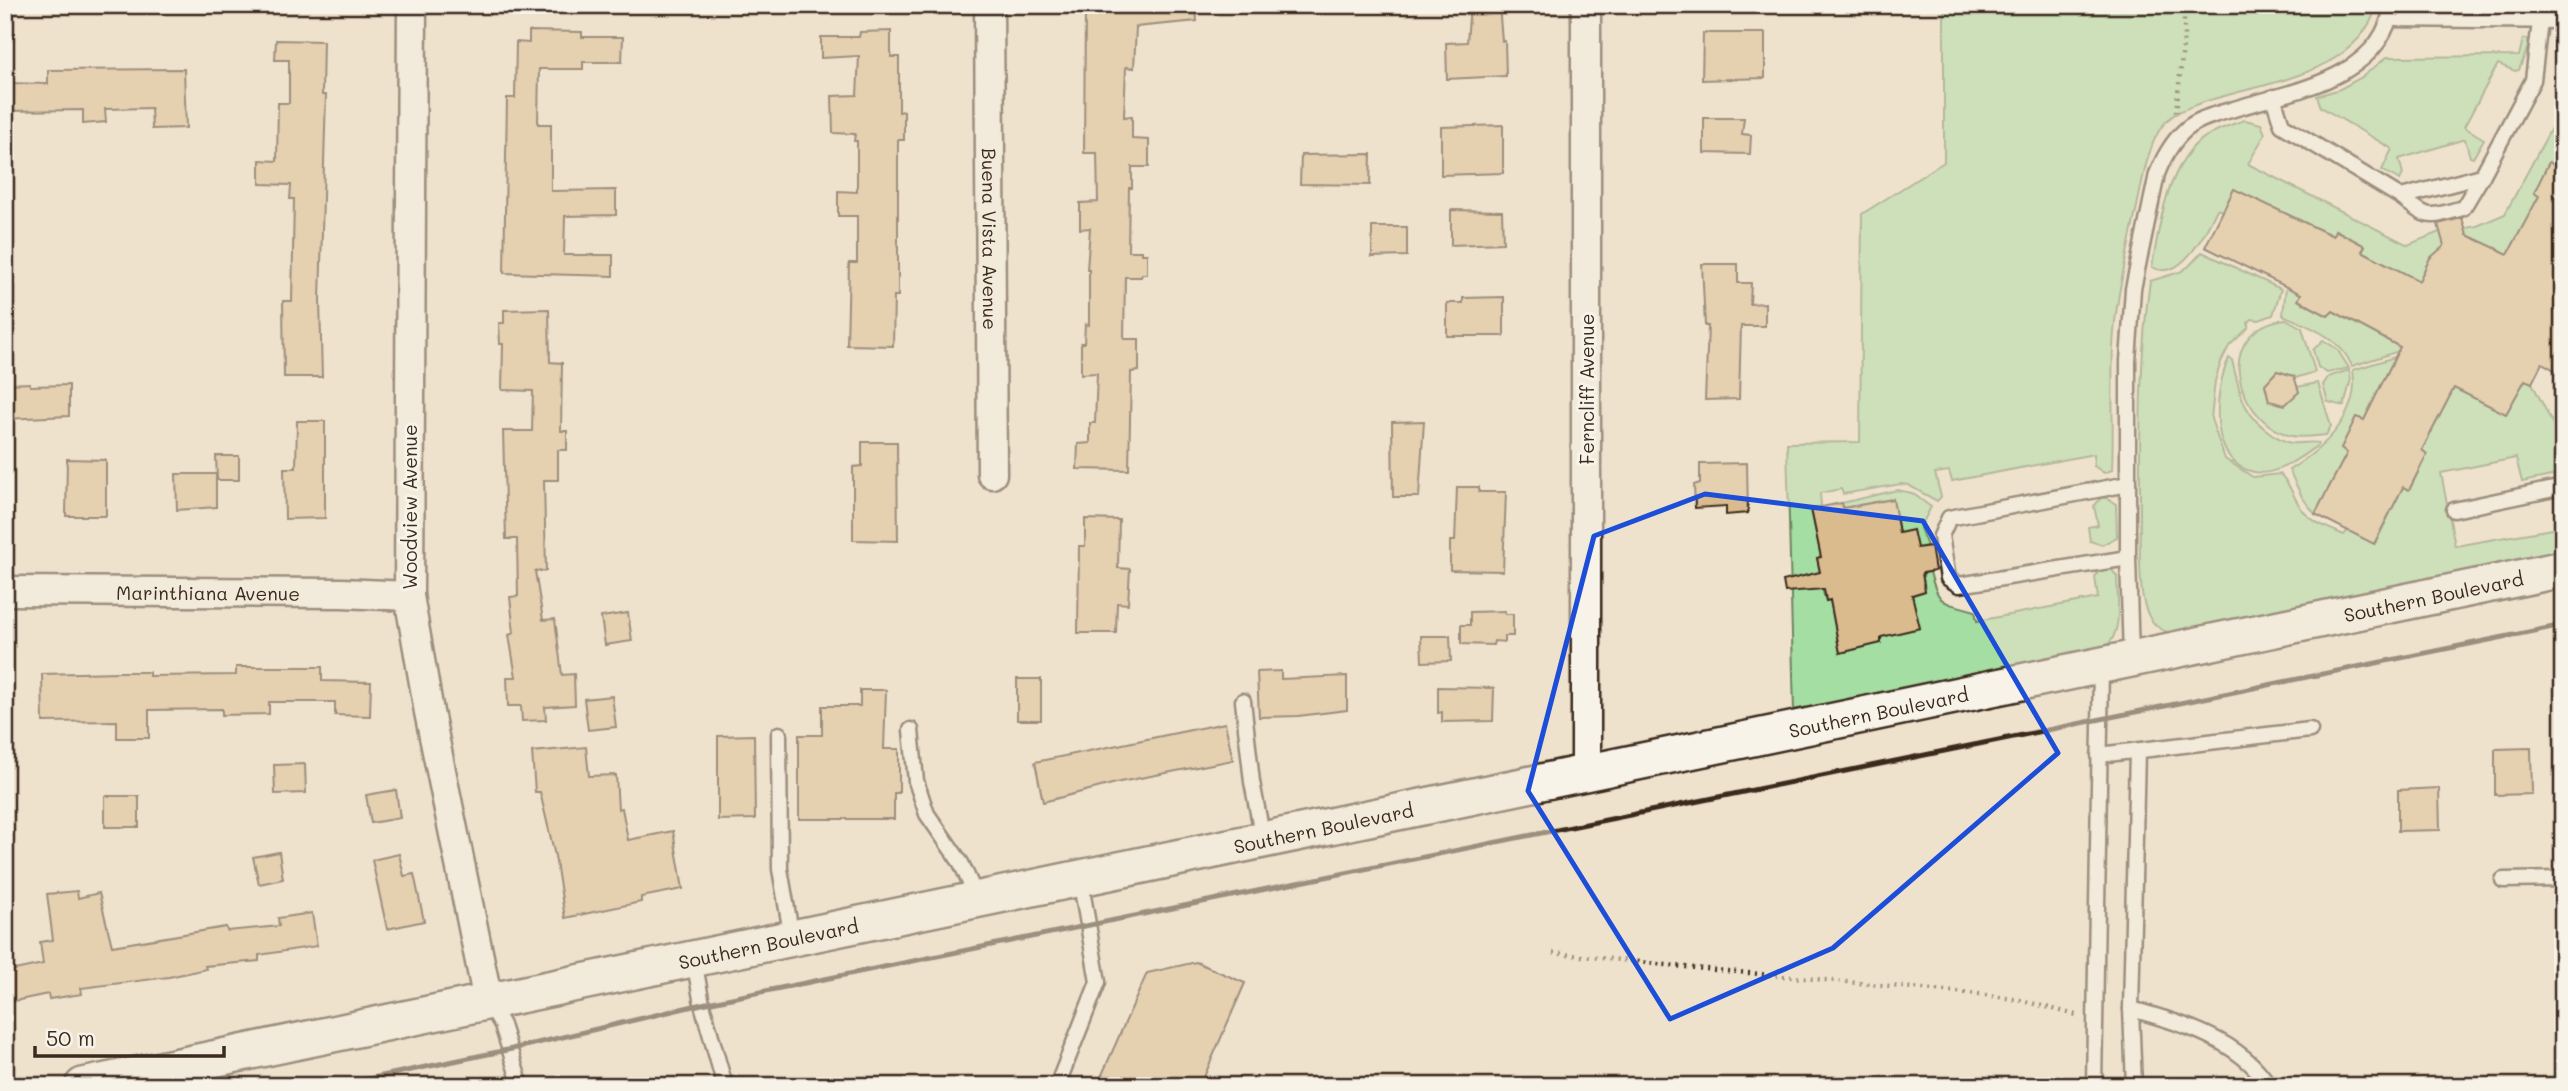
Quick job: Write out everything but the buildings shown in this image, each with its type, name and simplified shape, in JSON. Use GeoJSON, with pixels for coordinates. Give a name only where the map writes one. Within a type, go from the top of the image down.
{"type":"FeatureCollection","features":[{"type":"Feature","properties":{"kind":"street","name":"Woodview Avenue"},"geometry":{"type":"LineString","coordinates":[[412,5],[409,596],[429,712],[488,1001]]}},
{"type":"Feature","properties":{"kind":"street","name":"Buena Vista Avenue"},"geometry":{"type":"LineString","coordinates":[[989,5],[992,474]]}},
{"type":"Feature","properties":{"kind":"street","name":"Ferncliff Avenue"},"geometry":{"type":"LineString","coordinates":[[1586,5],[1586,772]]}},
{"type":"Feature","properties":{"kind":"street","name":"Southern Boulevard"},"geometry":{"type":"LineString","coordinates":[[83,1086],[2563,569]]}},
{"type":"Feature","properties":{"kind":"street","name":"Marinthiana Avenue"},"geometry":{"type":"LineString","coordinates":[[5,591],[409,596]]}},
{"type":"Feature","properties":{"kind":"lane"},"geometry":{"type":"LineString","coordinates":[[2094,1086],[2099,755],[2116,662],[2128,558],[2128,361],[2133,289],[2157,174],[2164,156],[2190,126],[2211,116],[2346,71],[2379,42],[2391,12],[2542,13],[2563,20]]}},
{"type":"Feature","properties":{"kind":"lane"},"geometry":{"type":"LineString","coordinates":[[2273,97],[2282,125],[2401,197],[2424,215],[2432,217],[2463,208],[2533,80],[2542,13]]}},
{"type":"Feature","properties":{"kind":"lane"},"geometry":{"type":"LineString","coordinates":[[2401,197],[2482,176]]}},
{"type":"Feature","properties":{"kind":"lane"},"geometry":{"type":"LineString","coordinates":[[2128,484],[1950,518],[1941,536],[1948,578],[1959,585],[2128,558]]}},
{"type":"Feature","properties":{"kind":"lane"},"geometry":{"type":"LineString","coordinates":[[2454,510],[2563,487]]}},
{"type":"Feature","properties":{"kind":"lane"},"geometry":{"type":"LineString","coordinates":[[1244,701],[1252,782],[1263,839]]}},
{"type":"Feature","properties":{"kind":"lane"},"geometry":{"type":"LineString","coordinates":[[911,730],[916,781],[927,814],[961,863],[978,899]]}},
{"type":"Feature","properties":{"kind":"lane"},"geometry":{"type":"LineString","coordinates":[[2099,755],[2309,730]]}},
{"type":"Feature","properties":{"kind":"lane"},"geometry":{"type":"LineString","coordinates":[[779,734],[780,869],[792,938]]}},
{"type":"Feature","properties":{"kind":"lane"},"geometry":{"type":"LineString","coordinates":[[2134,1086],[2131,1009],[2137,751]]}},
{"type":"Feature","properties":{"kind":"lane"},"geometry":{"type":"LineString","coordinates":[[1057,1086],[1098,982],[1080,878]]}},
{"type":"Feature","properties":{"kind":"lane"},"geometry":{"type":"LineString","coordinates":[[2503,880],[2563,879]]}},
{"type":"Feature","properties":{"kind":"lane"},"geometry":{"type":"LineString","coordinates":[[694,958],[702,1004],[725,1086]]}},
{"type":"Feature","properties":{"kind":"lane"},"geometry":{"type":"LineString","coordinates":[[488,1001],[507,1037],[522,1086]]}},
{"type":"Feature","properties":{"kind":"lane"},"geometry":{"type":"LineString","coordinates":[[2131,1009],[2172,1020],[2231,1048],[2261,1074],[2269,1086]]}},
{"type":"Feature","properties":{"kind":"path"},"geometry":{"type":"LineString","coordinates":[[2182,134],[2176,113],[2184,38],[2184,5]]}},
{"type":"Feature","properties":{"kind":"path"},"geometry":{"type":"LineString","coordinates":[[1553,953],[1978,994],[2020,1000],[2095,1020]]}},
{"type":"Feature","properties":{"kind":"highlighted area"},"geometry":{"type":"Polygon","coordinates":[[[1705,494],[1923,521],[2058,753],[1833,948],[1670,1019],[1528,791],[1594,536],[1705,494]]]}},
{"type":"Feature","properties":{"kind":"green space"},"geometry":{"type":"Polygon","coordinates":[[[1944,5],[2118,5],[2119,10],[2377,5],[2366,29],[2350,47],[2329,62],[2305,73],[2188,108],[2167,120],[2158,133],[2144,174],[2116,311],[2112,362],[2112,470],[2104,473],[2094,466],[2094,454],[1952,481],[1949,471],[1935,473],[1941,497],[1937,501],[1901,484],[1843,494],[1841,489],[1820,493],[1821,507],[1811,509],[1821,557],[1817,558],[1820,572],[1817,573],[1826,601],[1830,600],[1840,653],[1881,643],[1881,637],[1919,628],[1912,595],[1925,591],[1922,574],[1930,572],[1940,598],[1950,604],[1975,611],[1977,621],[2098,598],[2095,577],[2101,568],[2112,570],[2117,576],[2118,614],[2111,641],[2105,647],[1794,711],[1787,443],[1860,442],[1862,214],[1944,162],[1944,5]]]}},
{"type":"Feature","properties":{"kind":"green space"},"geometry":{"type":"Polygon","coordinates":[[[2523,39],[2527,39],[2529,44],[2519,70],[2498,64],[2464,127],[2484,139],[2473,158],[2470,157],[2465,139],[2399,159],[2403,174],[2400,180],[2382,170],[2392,149],[2321,107],[2317,96],[2340,89],[2362,77],[2387,57],[2519,56],[2523,39]]]}},
{"type":"Feature","properties":{"kind":"green space"},"geometry":{"type":"Polygon","coordinates":[[[2563,106],[2563,151],[2555,166],[2549,163],[2534,193],[2539,196],[2508,254],[2462,233],[2461,229],[2477,226],[2505,214],[2563,106]]]}},
{"type":"Feature","properties":{"kind":"green space"},"geometry":{"type":"Polygon","coordinates":[[[2245,120],[2261,124],[2265,134],[2248,164],[2408,245],[2444,230],[2449,247],[2430,258],[2419,281],[2362,251],[2364,246],[2336,230],[2333,236],[2234,189],[2223,211],[2217,209],[2200,241],[2183,261],[2173,268],[2163,270],[2152,267],[2164,205],[2183,161],[2203,138],[2245,120]]]}},
{"type":"Feature","properties":{"kind":"green space"},"geometry":{"type":"Polygon","coordinates":[[[2202,252],[2281,289],[2273,315],[2259,320],[2252,319],[2248,328],[2229,346],[2221,362],[2215,381],[2211,419],[2225,459],[2253,477],[2280,474],[2309,517],[2344,535],[2348,530],[2375,544],[2403,487],[2410,489],[2427,454],[2422,450],[2454,388],[2506,414],[2525,380],[2532,383],[2563,444],[2563,463],[2556,475],[2522,482],[2516,458],[2441,473],[2455,546],[2563,527],[2563,552],[2170,633],[2156,625],[2144,603],[2140,571],[2141,396],[2146,310],[2150,281],[2180,272],[2202,252]]]}},
{"type":"Feature","properties":{"kind":"green space"},"geometry":{"type":"Polygon","coordinates":[[[2286,287],[2301,294],[2299,301],[2328,316],[2333,311],[2400,347],[2399,351],[2352,366],[2347,356],[2332,340],[2283,315],[2286,287]]]}},
{"type":"Feature","properties":{"kind":"green space"},"geometry":{"type":"Polygon","coordinates":[[[2286,319],[2302,328],[2315,372],[2295,378],[2277,371],[2265,385],[2269,401],[2297,387],[2318,383],[2331,426],[2326,435],[2288,435],[2269,425],[2254,410],[2244,393],[2239,374],[2240,355],[2248,339],[2263,326],[2286,319]]]}},
{"type":"Feature","properties":{"kind":"green space"},"geometry":{"type":"Polygon","coordinates":[[[2323,340],[2337,349],[2349,368],[2327,373],[2318,367],[2313,350],[2323,340]]]}},
{"type":"Feature","properties":{"kind":"green space"},"geometry":{"type":"Polygon","coordinates":[[[2395,357],[2364,420],[2356,417],[2342,448],[2347,453],[2315,514],[2302,497],[2289,470],[2314,452],[2337,429],[2351,402],[2353,370],[2395,357]]]}},
{"type":"Feature","properties":{"kind":"green space"},"geometry":{"type":"Polygon","coordinates":[[[2229,358],[2232,360],[2244,402],[2254,419],[2286,442],[2316,442],[2318,445],[2288,465],[2271,472],[2254,472],[2239,466],[2228,455],[2218,424],[2220,388],[2229,358]]]}},
{"type":"Feature","properties":{"kind":"green space"},"geometry":{"type":"Polygon","coordinates":[[[2349,370],[2351,379],[2344,406],[2328,402],[2323,385],[2328,377],[2349,370]]]}},
{"type":"Feature","properties":{"kind":"green space"},"geometry":{"type":"Polygon","coordinates":[[[1897,490],[1912,493],[1931,507],[1920,528],[1927,546],[1917,548],[1899,533],[1893,499],[1843,508],[1842,503],[1897,490]]]}},
{"type":"Feature","properties":{"kind":"green space"},"geometry":{"type":"Polygon","coordinates":[[[2101,498],[2116,504],[2117,537],[2102,545],[2090,541],[2088,527],[2098,525],[2094,506],[2101,498]]]}},
{"type":"Feature","properties":{"kind":"railway"},"geometry":{"type":"LineString","coordinates":[[334,1086],[512,1049],[702,1004],[2563,625]]}}]}
